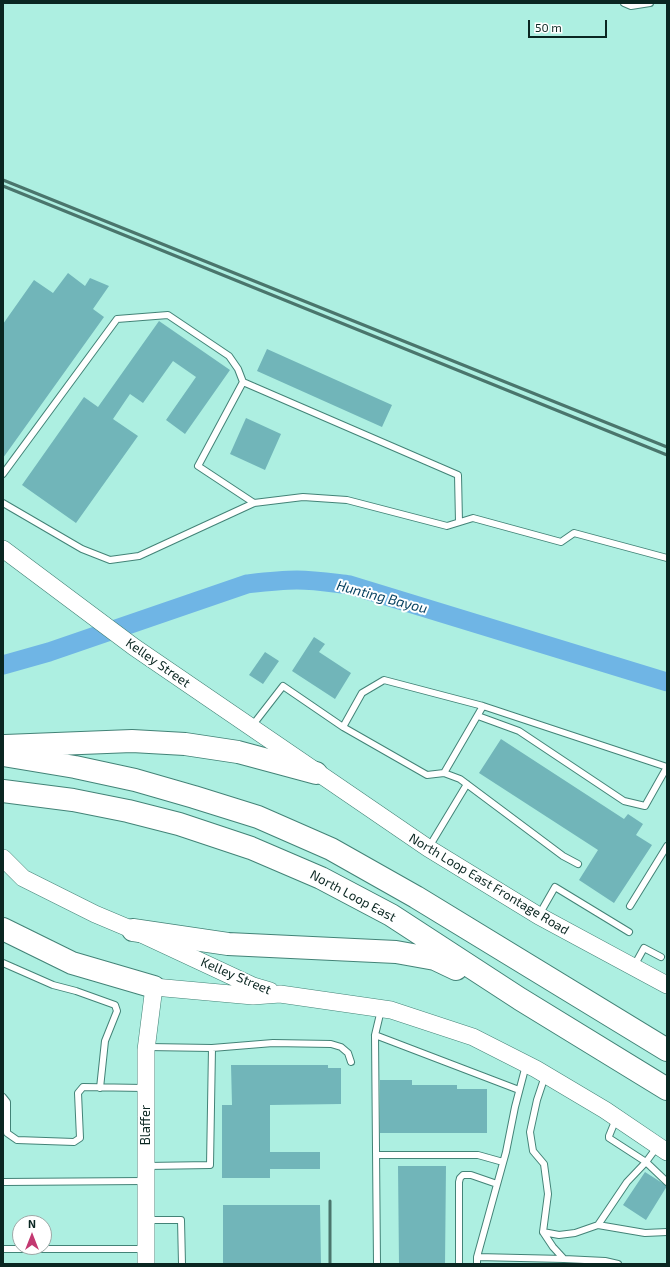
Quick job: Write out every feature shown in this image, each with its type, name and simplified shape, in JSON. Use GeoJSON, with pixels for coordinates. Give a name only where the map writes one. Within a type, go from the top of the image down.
{"type":"FeatureCollection","features":[{"type":"Feature","properties":{"kind":"highway"},"geometry":{"type":"LineString","coordinates":[[3,746],[132,741],[185,744],[238,752],[316,772]]}},
{"type":"Feature","properties":{"kind":"highway"},"geometry":{"type":"LineString","coordinates":[[3,755],[75,767],[135,780],[258,818],[331,849],[416,897],[667,1050]]}},
{"type":"Feature","properties":{"kind":"highway","name":"North Loop East"},"geometry":{"type":"LineString","coordinates":[[3,791],[73,800],[128,811],[179,824],[252,848],[321,878],[391,915],[520,998],[667,1089]]}},
{"type":"Feature","properties":{"kind":"highway"},"geometry":{"type":"LineString","coordinates":[[3,929],[72,963],[154,987]]}},
{"type":"Feature","properties":{"kind":"highway"},"geometry":{"type":"LineString","coordinates":[[133,930],[228,944],[396,952],[435,959],[520,998]]}},
{"type":"Feature","properties":{"kind":"main road","name":"Kelley Street"},"geometry":{"type":"LineString","coordinates":[[3,549],[134,646],[316,772]]}},
{"type":"Feature","properties":{"kind":"main road","name":"North Loop East Frontage Road"},"geometry":{"type":"LineString","coordinates":[[316,772],[428,848],[539,916],[667,985]]}},
{"type":"Feature","properties":{"kind":"main road","name":"Kelley Street"},"geometry":{"type":"LineString","coordinates":[[3,858],[23,878],[95,914],[253,986],[280,994]]}},
{"type":"Feature","properties":{"kind":"main road"},"geometry":{"type":"LineString","coordinates":[[154,987],[253,996],[280,994],[391,1010],[473,1037],[526,1064],[545,1074],[616,1118],[662,1149]]}},
{"type":"Feature","properties":{"kind":"main road","name":"Blaffer"},"geometry":{"type":"LineString","coordinates":[[146,1257],[146,1047],[154,987]]}},
{"type":"Feature","properties":{"kind":"lane"},"geometry":{"type":"LineString","coordinates":[[624,3],[631,6],[650,3]]}},
{"type":"Feature","properties":{"kind":"lane"},"geometry":{"type":"LineString","coordinates":[[3,474],[117,319],[168,315],[229,356],[238,369],[243,382],[458,474],[459,522]]}},
{"type":"Feature","properties":{"kind":"lane"},"geometry":{"type":"LineString","coordinates":[[243,382],[198,466],[254,503]]}},
{"type":"Feature","properties":{"kind":"lane"},"geometry":{"type":"LineString","coordinates":[[3,503],[82,549],[110,560],[139,556],[254,503],[303,497],[347,500],[447,526],[473,518],[561,542],[574,533],[667,558]]}},
{"type":"Feature","properties":{"kind":"lane"},"geometry":{"type":"LineString","coordinates":[[343,727],[362,693],[384,680],[484,706],[667,767],[645,806],[624,801],[519,731],[478,716]]}},
{"type":"Feature","properties":{"kind":"lane"},"geometry":{"type":"LineString","coordinates":[[251,727],[283,686],[343,727],[427,775],[444,772],[460,779],[563,856],[578,864]]}},
{"type":"Feature","properties":{"kind":"lane"},"geometry":{"type":"LineString","coordinates":[[444,772],[484,706]]}},
{"type":"Feature","properties":{"kind":"lane"},"geometry":{"type":"LineString","coordinates":[[428,848],[467,784]]}},
{"type":"Feature","properties":{"kind":"lane"},"geometry":{"type":"LineString","coordinates":[[630,906],[667,846]]}},
{"type":"Feature","properties":{"kind":"lane"},"geometry":{"type":"LineString","coordinates":[[539,916],[555,887],[629,932]]}},
{"type":"Feature","properties":{"kind":"lane"},"geometry":{"type":"LineString","coordinates":[[634,968],[644,948],[661,957]]}},
{"type":"Feature","properties":{"kind":"lane"},"geometry":{"type":"LineString","coordinates":[[3,964],[53,985],[76,991],[115,1005],[117,1011],[105,1041],[100,1088]]}},
{"type":"Feature","properties":{"kind":"lane"},"geometry":{"type":"LineString","coordinates":[[377,1264],[375,1035],[382,1009]]}},
{"type":"Feature","properties":{"kind":"lane"},"geometry":{"type":"LineString","coordinates":[[375,1035],[520,1090]]}},
{"type":"Feature","properties":{"kind":"lane"},"geometry":{"type":"LineString","coordinates":[[146,1047],[212,1048],[273,1043],[331,1044],[341,1047],[348,1052],[351,1062]]}},
{"type":"Feature","properties":{"kind":"lane"},"geometry":{"type":"LineString","coordinates":[[3,1182],[146,1174],[210,1165],[212,1048]]}},
{"type":"Feature","properties":{"kind":"lane"},"geometry":{"type":"LineString","coordinates":[[526,1064],[503,1162],[477,1261],[564,1259],[605,1261],[618,1264]]}},
{"type":"Feature","properties":{"kind":"lane"},"geometry":{"type":"LineString","coordinates":[[545,1074],[537,1100],[530,1132],[533,1151],[544,1164],[548,1194],[543,1232],[564,1259]]}},
{"type":"Feature","properties":{"kind":"lane"},"geometry":{"type":"LineString","coordinates":[[3,1097],[7,1102],[7,1133],[17,1140],[74,1142],[80,1138],[78,1093],[83,1087],[146,1088]]}},
{"type":"Feature","properties":{"kind":"lane"},"geometry":{"type":"LineString","coordinates":[[616,1118],[609,1138],[646,1162],[667,1182]]}},
{"type":"Feature","properties":{"kind":"lane"},"geometry":{"type":"LineString","coordinates":[[598,1224],[627,1182],[646,1162],[662,1149]]}},
{"type":"Feature","properties":{"kind":"lane"},"geometry":{"type":"LineString","coordinates":[[376,1155],[478,1155],[503,1162]]}},
{"type":"Feature","properties":{"kind":"lane"},"geometry":{"type":"LineString","coordinates":[[459,1264],[460,1178],[463,1175],[471,1175],[497,1184]]}},
{"type":"Feature","properties":{"kind":"lane"},"geometry":{"type":"LineString","coordinates":[[146,1220],[181,1220],[182,1264]]}},
{"type":"Feature","properties":{"kind":"lane"},"geometry":{"type":"LineString","coordinates":[[543,1232],[559,1235],[575,1233],[598,1224],[645,1233],[667,1232]]}},
{"type":"Feature","properties":{"kind":"lane"},"geometry":{"type":"LineString","coordinates":[[3,1249],[146,1257]]}},
{"type":"Feature","properties":{"kind":"building"},"geometry":{"type":"Polygon","coordinates":[[[68,273],[85,286],[90,278],[109,286],[93,309],[104,317],[3,458],[3,324],[34,280],[53,293],[68,273]]]}},
{"type":"Feature","properties":{"kind":"building"},"geometry":{"type":"Polygon","coordinates":[[[159,321],[230,370],[185,434],[166,420],[196,377],[173,361],[143,403],[130,394],[113,419],[138,436],[76,523],[22,485],[84,397],[98,407],[159,321]]]}},
{"type":"Feature","properties":{"kind":"building"},"geometry":{"type":"Polygon","coordinates":[[[267,349],[392,405],[382,427],[257,371],[267,349]]]}},
{"type":"Feature","properties":{"kind":"building"},"geometry":{"type":"Polygon","coordinates":[[[246,418],[281,434],[265,470],[230,454],[246,418]]]}},
{"type":"Feature","properties":{"kind":"building"},"geometry":{"type":"Polygon","coordinates":[[[314,637],[325,644],[319,652],[351,673],[335,699],[292,671],[314,637]]]}},
{"type":"Feature","properties":{"kind":"building"},"geometry":{"type":"Polygon","coordinates":[[[265,652],[279,661],[263,684],[249,675],[265,652]]]}},
{"type":"Feature","properties":{"kind":"building"},"geometry":{"type":"Polygon","coordinates":[[[501,739],[624,819],[628,814],[643,824],[636,835],[652,845],[614,903],[579,880],[598,850],[479,773],[501,739]]]}},
{"type":"Feature","properties":{"kind":"building"},"geometry":{"type":"Polygon","coordinates":[[[231,1065],[328,1065],[328,1068],[341,1068],[341,1104],[270,1105],[270,1152],[320,1152],[320,1169],[270,1169],[270,1178],[222,1178],[222,1105],[232,1105],[231,1065]]]}},
{"type":"Feature","properties":{"kind":"building"},"geometry":{"type":"Polygon","coordinates":[[[380,1080],[412,1080],[412,1085],[457,1085],[457,1089],[487,1089],[487,1133],[380,1133],[380,1080]]]}},
{"type":"Feature","properties":{"kind":"building"},"geometry":{"type":"Polygon","coordinates":[[[398,1166],[446,1166],[445,1264],[399,1264],[398,1166]]]}},
{"type":"Feature","properties":{"kind":"building"},"geometry":{"type":"Polygon","coordinates":[[[645,1172],[667,1186],[646,1220],[623,1205],[645,1172]]]}},
{"type":"Feature","properties":{"kind":"building"},"geometry":{"type":"Polygon","coordinates":[[[223,1205],[320,1205],[321,1264],[223,1264],[223,1205]]]}},
{"type":"Feature","properties":{"kind":"waterway","name":"Hunting Bayou"},"geometry":{"type":"LineString","coordinates":[[3,665],[49,652],[247,584],[304,580],[350,585],[667,682]]}},
{"type":"Feature","properties":{"kind":"railway"},"geometry":{"type":"LineString","coordinates":[[3,180],[667,447]]}},
{"type":"Feature","properties":{"kind":"railway"},"geometry":{"type":"LineString","coordinates":[[3,186],[667,455]]}},
{"type":"Feature","properties":{"kind":"railway"},"geometry":{"type":"LineString","coordinates":[[330,1201],[330,1264]]}}]}
